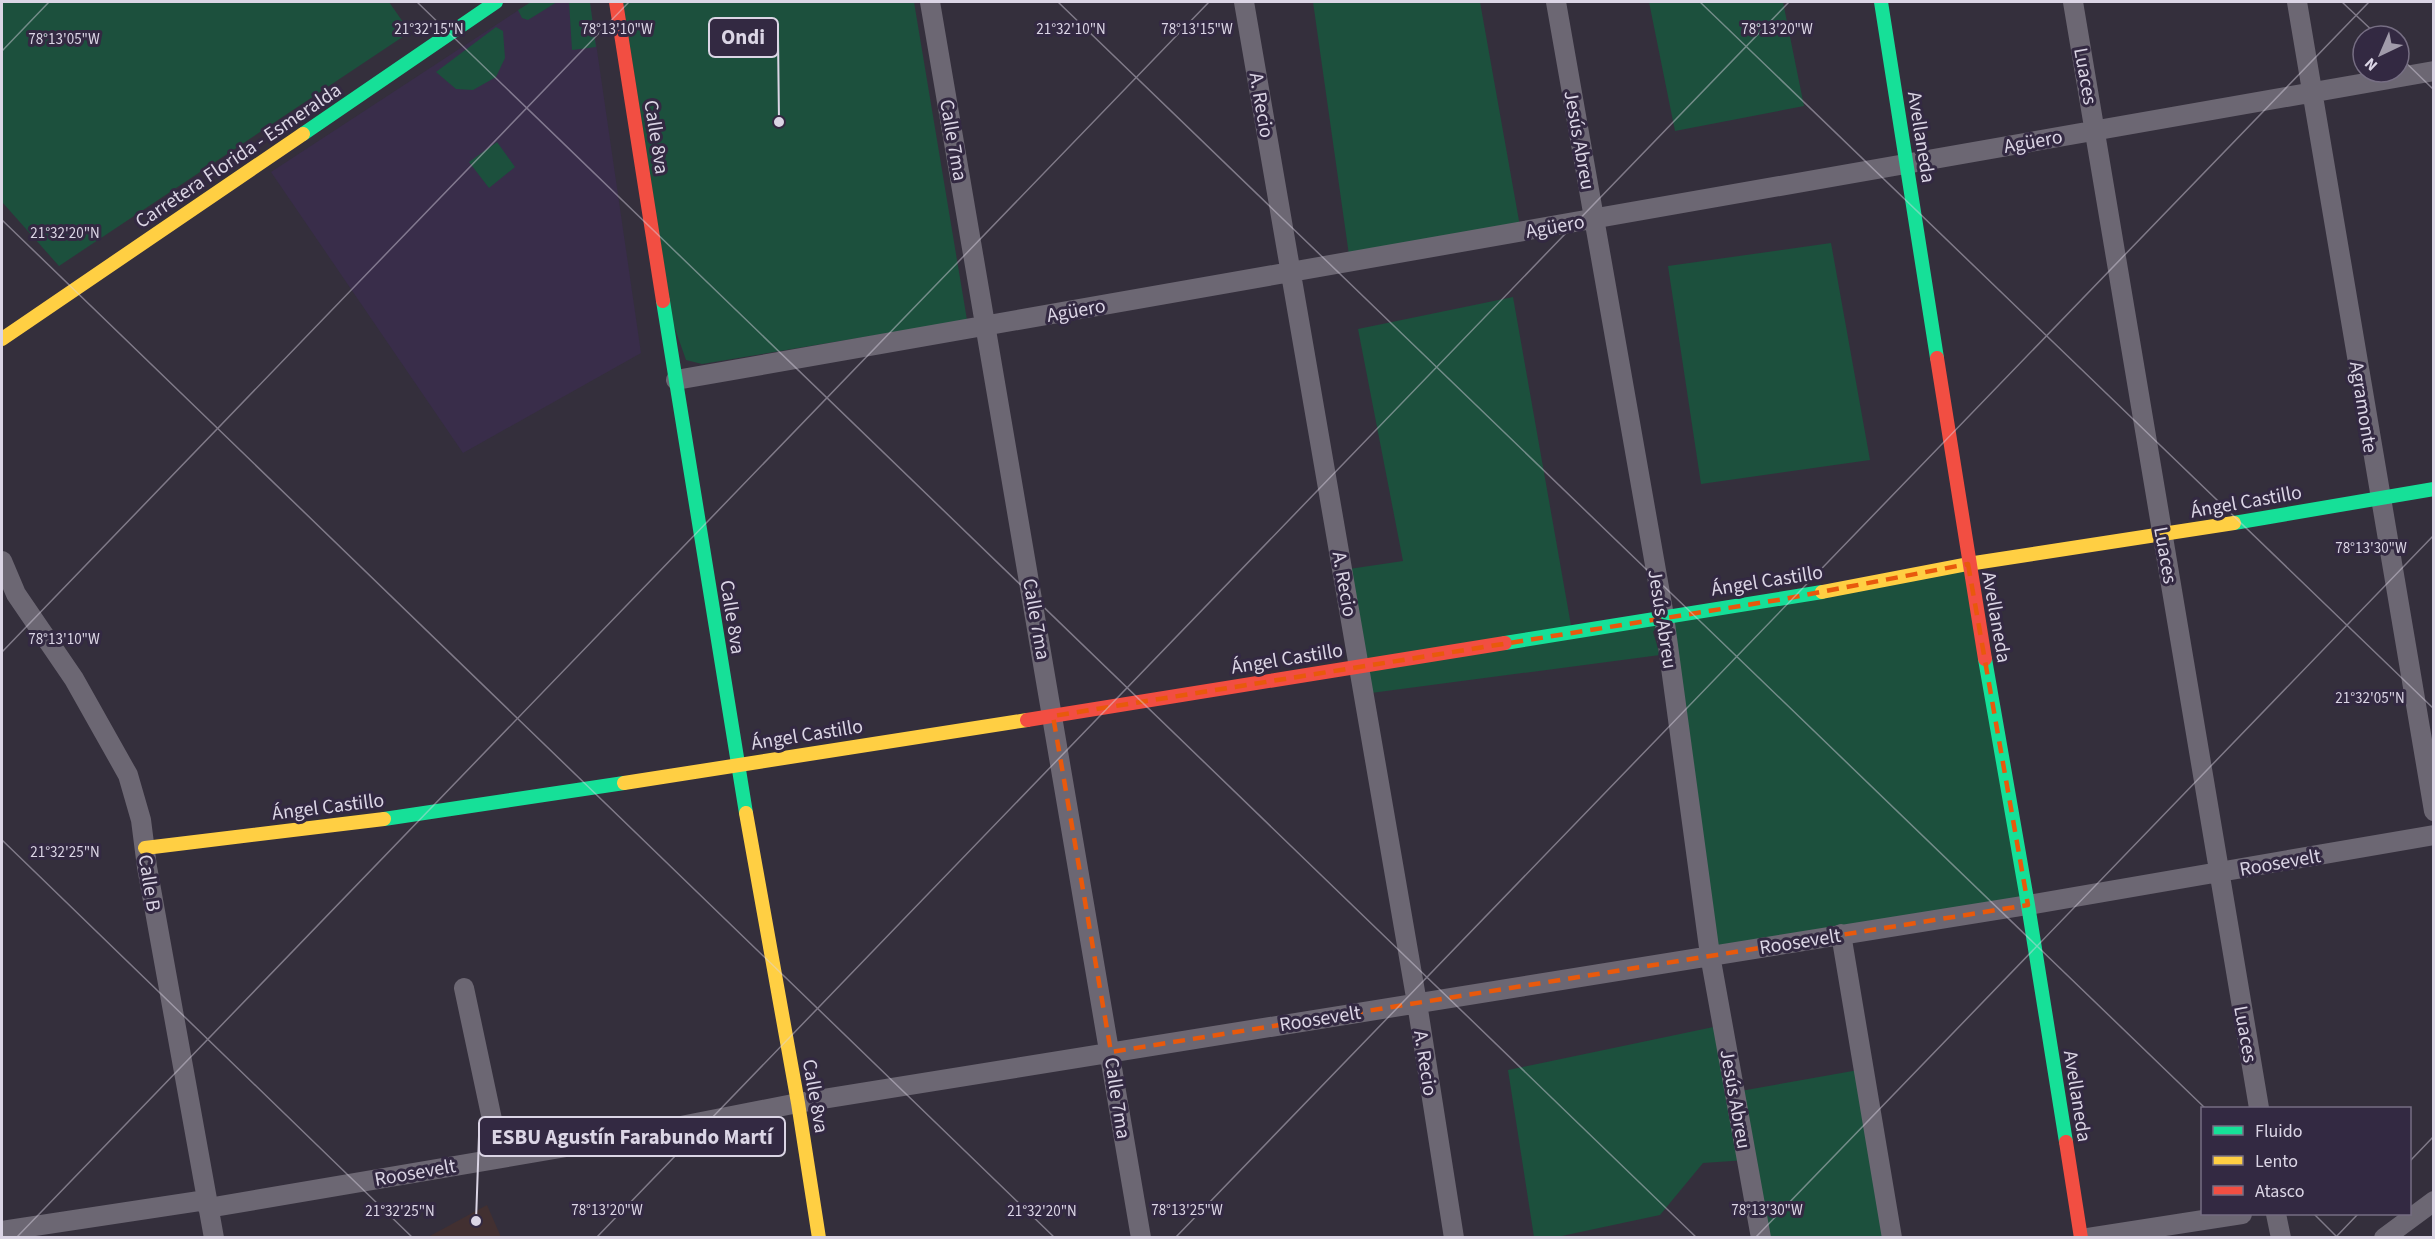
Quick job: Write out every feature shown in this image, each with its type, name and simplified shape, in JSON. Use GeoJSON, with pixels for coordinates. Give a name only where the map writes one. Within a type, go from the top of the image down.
{"type":"FeatureCollection","features":[{"type":"Feature","properties":{"kind":"street","name":"Carretera Florida - Esmeralda"},"geometry":{"type":"LineString","coordinates":[[2,339],[495,2]]}},
{"type":"Feature","properties":{"kind":"street","name":"Calle 8va"},"geometry":{"type":"LineString","coordinates":[[616,2],[737,765],[798,1103],[819,1238]]}},
{"type":"Feature","properties":{"kind":"street","name":"Calle 7ma"},"geometry":{"type":"LineString","coordinates":[[930,2],[1141,1238]]}},
{"type":"Feature","properties":{"kind":"street","name":"A. Recio"},"geometry":{"type":"LineString","coordinates":[[1244,2],[1417,1003],[1455,1238]]}},
{"type":"Feature","properties":{"kind":"street","name":"Jesús Abreu"},"geometry":{"type":"LineString","coordinates":[[1556,2],[1664,616],[1710,955],[1761,1238]]}},
{"type":"Feature","properties":{"kind":"street","name":"Avellaneda"},"geometry":{"type":"LineString","coordinates":[[1881,2],[1968,564],[2028,905],[2081,1238]]}},
{"type":"Feature","properties":{"kind":"street","name":"Luaces"},"geometry":{"type":"LineString","coordinates":[[2073,2],[2259,1107]]}},
{"type":"Feature","properties":{"kind":"street","name":"Agramonte"},"geometry":{"type":"LineString","coordinates":[[2297,2],[2433,811]]}},
{"type":"Feature","properties":{"kind":"street","name":"Agüero"},"geometry":{"type":"LineString","coordinates":[[676,380],[2433,71]]}},
{"type":"Feature","properties":{"kind":"street","name":"Ángel Castillo"},"geometry":{"type":"LineString","coordinates":[[145,848],[442,812],[1359,667],[1664,616],[1784,599],[1968,564],[2162,535],[2433,489]]}},
{"type":"Feature","properties":{"kind":"street","name":"Calle B"},"geometry":{"type":"LineString","coordinates":[[2,561],[16,594],[74,679],[128,775],[141,820],[214,1238]]}},
{"type":"Feature","properties":{"kind":"street","name":"Roosevelt"},"geometry":{"type":"LineString","coordinates":[[2,1231],[57,1229],[625,1137],[798,1103],[2028,905],[2433,835]]}},
{"type":"Feature","properties":{"kind":"street"},"geometry":{"type":"LineString","coordinates":[[1841,934],[1892,1238]]}},
{"type":"Feature","properties":{"kind":"street"},"geometry":{"type":"LineString","coordinates":[[464,987],[500,1157]]}},
{"type":"Feature","properties":{"kind":"street"},"geometry":{"type":"LineString","coordinates":[[2384,1238],[2433,1202]]}},
{"type":"Feature","properties":{"kind":"street"},"geometry":{"type":"LineString","coordinates":[[2088,1238],[2236,1215]]}},
{"type":"Feature","properties":{"kind":"street"},"geometry":{"type":"LineString","coordinates":[[2277,1215],[2281,1238]]}},
{"type":"Feature","properties":{"kind":"highlighted area"},"geometry":{"type":"Polygon","coordinates":[[[1968,564],[2028,905],[1111,1052],[1053,716],[1784,599],[1968,564]]]}},
{"type":"Feature","properties":{"kind":"shaded area"},"geometry":{"type":"Polygon","coordinates":[[[531,2],[590,2],[641,353],[463,453],[271,172],[531,2]]]}},
{"type":"Feature","properties":{"kind":"shaded area"},"geometry":{"type":"Polygon","coordinates":[[[487,1205],[501,1237],[428,1237],[487,1205]]]}},
{"type":"Feature","properties":{"kind":"green space"},"geometry":{"type":"Polygon","coordinates":[[[2,2],[389,2],[410,32],[59,266],[2,202],[2,2]]]}},
{"type":"Feature","properties":{"kind":"green space"},"geometry":{"type":"Polygon","coordinates":[[[531,2],[557,2],[528,20],[522,18],[518,10],[531,2]]]}},
{"type":"Feature","properties":{"kind":"green space"},"geometry":{"type":"Polygon","coordinates":[[[569,2],[590,2],[596,47],[572,50],[569,2]]]}},
{"type":"Feature","properties":{"kind":"green space"},"geometry":{"type":"Polygon","coordinates":[[[623,2],[914,2],[967,320],[702,364],[686,360],[673,323],[623,2]]]}},
{"type":"Feature","properties":{"kind":"green space"},"geometry":{"type":"Polygon","coordinates":[[[1313,2],[1480,2],[1521,232],[1350,262],[1313,2]]]}},
{"type":"Feature","properties":{"kind":"green space"},"geometry":{"type":"Polygon","coordinates":[[[1649,2],[1783,2],[1804,106],[1675,131],[1649,2]]]}},
{"type":"Feature","properties":{"kind":"green space"},"geometry":{"type":"Polygon","coordinates":[[[496,27],[503,31],[505,58],[496,77],[473,90],[456,89],[436,72],[496,27]]]}},
{"type":"Feature","properties":{"kind":"green space"},"geometry":{"type":"Polygon","coordinates":[[[497,142],[515,167],[489,188],[469,162],[497,142]]]}},
{"type":"Feature","properties":{"kind":"green space"},"geometry":{"type":"Polygon","coordinates":[[[1831,243],[1870,460],[1701,484],[1668,266],[1831,243]]]}},
{"type":"Feature","properties":{"kind":"green space"},"geometry":{"type":"Polygon","coordinates":[[[1513,297],[1572,631],[1968,564],[2028,905],[1710,955],[1663,617],[1653,632],[1660,655],[1371,693],[1366,653],[1349,569],[1403,561],[1358,329],[1513,297]]]}},
{"type":"Feature","properties":{"kind":"green space"},"geometry":{"type":"Polygon","coordinates":[[[1723,1025],[1735,1092],[1864,1069],[1892,1237],[1761,1237],[1747,1160],[1703,1163],[1660,1215],[1557,1237],[1534,1237],[1508,1070],[1723,1025]]]}},
{"type":"Feature","properties":{"kind":"traffic: fast"},"geometry":{"type":"LineString","coordinates":[[303,134],[496,2]]}},
{"type":"Feature","properties":{"kind":"traffic: fast"},"geometry":{"type":"LineString","coordinates":[[1881,2],[1937,358]]}},
{"type":"Feature","properties":{"kind":"traffic: fast"},"geometry":{"type":"LineString","coordinates":[[663,301],[746,813]]}},
{"type":"Feature","properties":{"kind":"traffic: fast"},"geometry":{"type":"LineString","coordinates":[[2234,523],[2434,489]]}},
{"type":"Feature","properties":{"kind":"traffic: fast"},"geometry":{"type":"LineString","coordinates":[[1505,643],[1822,592]]}},
{"type":"Feature","properties":{"kind":"traffic: fast"},"geometry":{"type":"LineString","coordinates":[[1985,659],[2066,1142]]}},
{"type":"Feature","properties":{"kind":"traffic: fast"},"geometry":{"type":"LineString","coordinates":[[384,819],[624,783]]}},
{"type":"Feature","properties":{"kind":"traffic: slow"},"geometry":{"type":"LineString","coordinates":[[2,339],[303,134]]}},
{"type":"Feature","properties":{"kind":"traffic: slow"},"geometry":{"type":"LineString","coordinates":[[1822,592],[1968,564],[2234,523]]}},
{"type":"Feature","properties":{"kind":"traffic: slow"},"geometry":{"type":"LineString","coordinates":[[624,783],[1027,720]]}},
{"type":"Feature","properties":{"kind":"traffic: slow"},"geometry":{"type":"LineString","coordinates":[[746,813],[798,1103],[819,1238]]}},
{"type":"Feature","properties":{"kind":"traffic: slow"},"geometry":{"type":"LineString","coordinates":[[145,848],[384,819]]}},
{"type":"Feature","properties":{"kind":"traffic: jam"},"geometry":{"type":"LineString","coordinates":[[616,2],[663,301]]}},
{"type":"Feature","properties":{"kind":"traffic: jam"},"geometry":{"type":"LineString","coordinates":[[1937,358],[1985,659]]}},
{"type":"Feature","properties":{"kind":"traffic: jam"},"geometry":{"type":"LineString","coordinates":[[1027,720],[1505,643]]}},
{"type":"Feature","properties":{"kind":"traffic: jam"},"geometry":{"type":"LineString","coordinates":[[2066,1142],[2081,1238]]}},
{"type":"Feature","properties":{"kind":"place","name":"Ondi"},"geometry":{"type":"Point","coordinates":[779,122]}},
{"type":"Feature","properties":{"kind":"place","name":"ESBU Agustín Farabundo Martí"},"geometry":{"type":"Point","coordinates":[476,1221]}}]}
